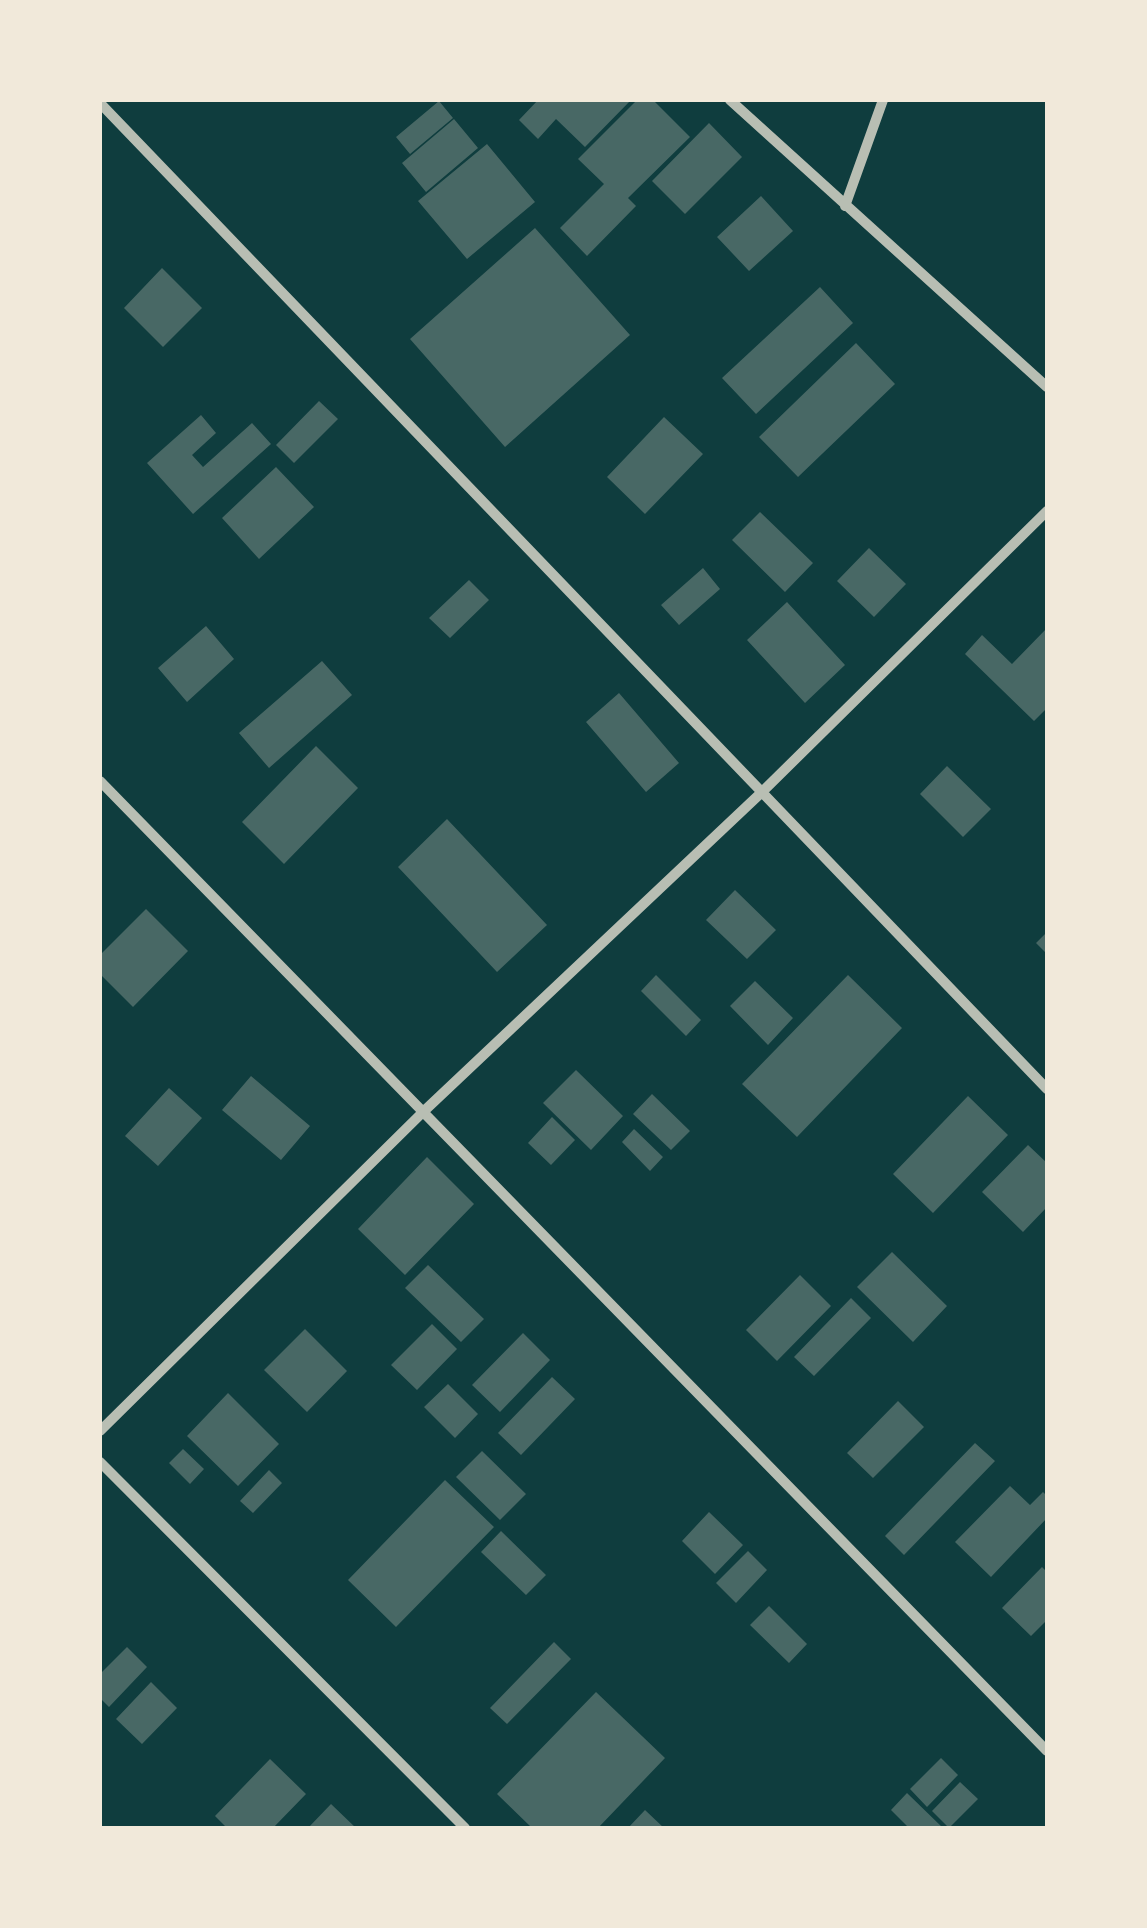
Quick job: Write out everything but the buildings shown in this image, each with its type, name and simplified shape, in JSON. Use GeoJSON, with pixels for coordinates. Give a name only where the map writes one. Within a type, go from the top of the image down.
{"type":"FeatureCollection","features":[{"type":"Feature","properties":{"kind":"street"},"geometry":{"type":"LineString","coordinates":[[730,100],[1047,387]]}},
{"type":"Feature","properties":{"kind":"street"},"geometry":{"type":"LineString","coordinates":[[845,206],[883,100]]}},
{"type":"Feature","properties":{"kind":"street"},"geometry":{"type":"LineString","coordinates":[[100,104],[1047,1089]]}},
{"type":"Feature","properties":{"kind":"street"},"geometry":{"type":"LineString","coordinates":[[100,1431],[423,1112],[762,792],[1047,512]]}},
{"type":"Feature","properties":{"kind":"street"},"geometry":{"type":"LineString","coordinates":[[100,781],[1047,1751]]}},
{"type":"Feature","properties":{"kind":"street"},"geometry":{"type":"LineString","coordinates":[[100,1462],[466,1828]]}}]}
